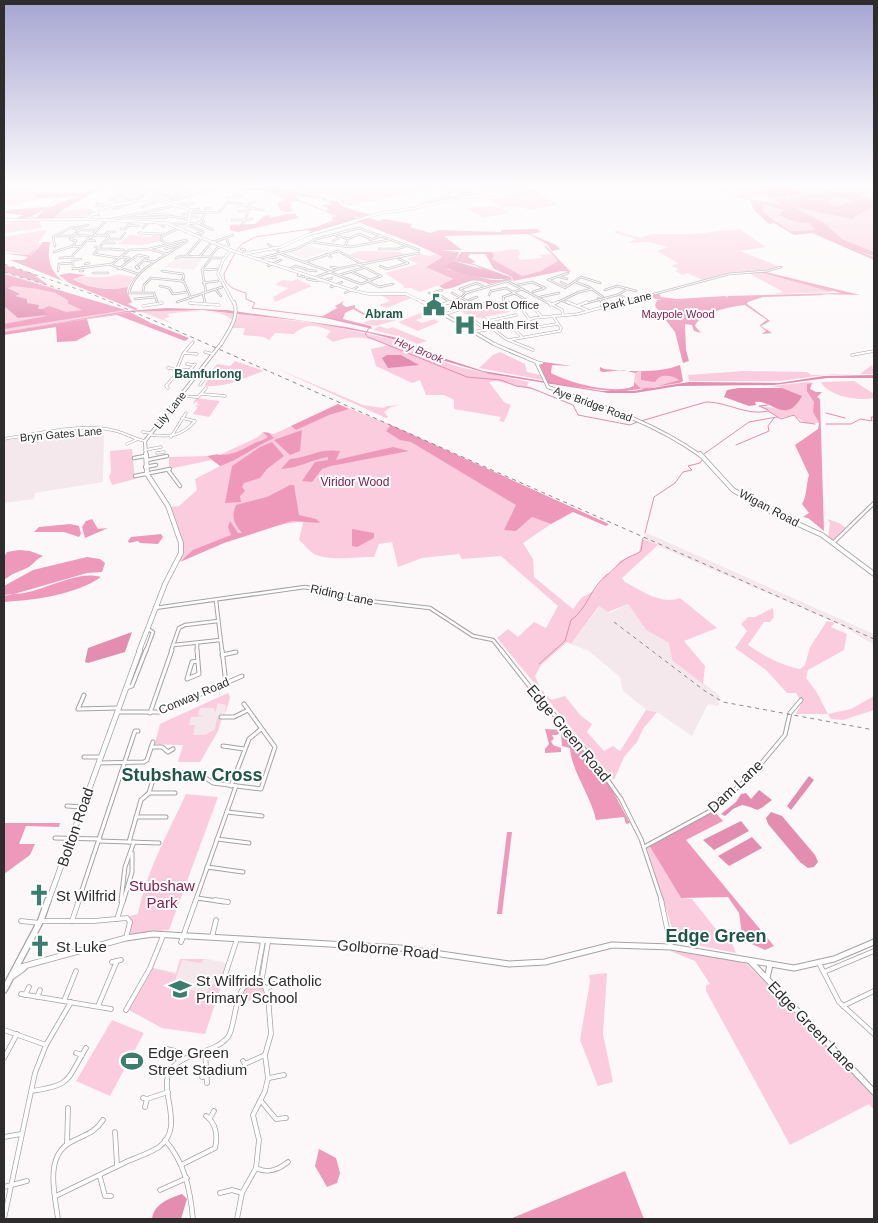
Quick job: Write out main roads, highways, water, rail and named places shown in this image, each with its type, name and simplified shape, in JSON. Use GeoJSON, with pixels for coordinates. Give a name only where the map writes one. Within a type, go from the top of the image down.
{"type":"FeatureCollection","features":[{"type":"Feature","properties":{"kind":"main road"},"geometry":{"type":"LineString","coordinates":[[216,242],[234,251],[326,280],[351,290],[405,294],[433,307],[472,332],[537,363],[545,383]]}},
{"type":"Feature","properties":{"kind":"main road"},"geometry":{"type":"LineString","coordinates":[[243,254],[274,249],[291,242]]}},
{"type":"Feature","properties":{"kind":"main road","name":"Lily Lane"},"geometry":{"type":"LineString","coordinates":[[145,441],[221,344],[232,326],[236,312],[235,306],[218,281],[218,269],[225,258],[234,251]]}},
{"type":"Feature","properties":{"kind":"main road","name":"Aye Bridge Road"},"geometry":{"type":"LineString","coordinates":[[545,383],[551,388],[643,422]]}},
{"type":"Feature","properties":{"kind":"main road","name":"Wigan Road"},"geometry":{"type":"LineString","coordinates":[[643,422],[673,436],[699,453],[728,486],[740,494],[833,543],[874,574]]}},
{"type":"Feature","properties":{"kind":"main road","name":"Bolton Road"},"geometry":{"type":"LineString","coordinates":[[4,990],[7,981],[17,968],[40,922],[124,688],[155,608],[182,548],[168,506],[147,474],[144,461],[145,441]]}},
{"type":"Feature","properties":{"kind":"main road","name":"Golborne Road"},"geometry":{"type":"LineString","coordinates":[[17,968],[126,938],[164,934],[407,949],[482,962],[509,964],[545,962],[612,945],[672,947],[794,968],[819,963],[874,942]]}},
{"type":"Feature","properties":{"kind":"main road","name":"Edge Green Lane"},"geometry":{"type":"LineString","coordinates":[[750,961],[874,1092]]}},
{"type":"Feature","properties":{"kind":"main road"},"geometry":{"type":"LineString","coordinates":[[767,979],[770,965]]}},
{"type":"Feature","properties":{"kind":"main road","name":"Golborne Road"},"geometry":{"type":"LineString","coordinates":[[7,981],[27,966]]}},
{"type":"Feature","properties":{"kind":"water"},"geometry":{"type":"Polygon","coordinates":[[[454,261],[509,277],[497,279],[478,277],[445,267],[454,261]]]}},
{"type":"Feature","properties":{"kind":"water"},"geometry":{"type":"Polygon","coordinates":[[[5,287],[20,294],[15,296],[27,299],[27,303],[39,305],[38,309],[42,309],[47,315],[18,318],[4,306],[5,287]]]}},
{"type":"Feature","properties":{"kind":"water"},"geometry":{"type":"Polygon","coordinates":[[[166,308],[227,310],[346,327],[403,339],[440,357],[483,371],[602,391],[633,391],[689,382],[779,383],[824,376],[874,375],[874,378],[827,378],[774,385],[678,386],[635,393],[608,393],[490,374],[438,359],[400,341],[369,333],[303,321],[202,310],[127,312],[4,332],[127,311],[166,308]]]}},
{"type":"Feature","properties":{"kind":"water"},"geometry":{"type":"Polygon","coordinates":[[[387,355],[401,355],[419,365],[388,368],[382,358],[387,355]]]}},
{"type":"Feature","properties":{"kind":"water"},"geometry":{"type":"Polygon","coordinates":[[[738,388],[782,388],[802,396],[796,405],[784,410],[761,402],[755,402],[756,405],[749,406],[724,397],[727,390],[738,388]]]}},
{"type":"Feature","properties":{"kind":"water"},"geometry":{"type":"Polygon","coordinates":[[[132,632],[125,652],[88,663],[85,662],[88,648],[132,632]]]}},
{"type":"Feature","properties":{"kind":"water"},"geometry":{"type":"Polygon","coordinates":[[[809,776],[814,780],[791,810],[787,806],[809,776]]]}},
{"type":"Feature","properties":{"kind":"water"},"geometry":{"type":"Polygon","coordinates":[[[759,790],[772,800],[757,810],[742,805],[733,809],[725,816],[721,814],[736,802],[741,794],[746,793],[751,799],[759,790]]]}},
{"type":"Feature","properties":{"kind":"water"},"geometry":{"type":"Polygon","coordinates":[[[771,812],[782,816],[815,855],[818,862],[814,867],[808,868],[800,862],[768,824],[766,818],[771,812]]]}},
{"type":"Feature","properties":{"kind":"water"},"geometry":{"type":"Polygon","coordinates":[[[741,821],[749,831],[714,850],[703,840],[741,821]]]}},
{"type":"Feature","properties":{"kind":"water"},"geometry":{"type":"Polygon","coordinates":[[[752,837],[762,848],[729,866],[718,856],[752,837]]]}},
{"type":"Feature","properties":{"kind":"water"},"geometry":{"type":"Polygon","coordinates":[[[182,1194],[187,1199],[181,1219],[152,1219],[155,1210],[159,1206],[167,1200],[182,1194]]]}},
{"type":"Feature","properties":{"kind":"waterway","name":"Hey Brook"},"geometry":{"type":"LineString","coordinates":[[246,242],[236,251],[224,274],[228,285],[246,293],[246,299],[255,303],[252,308],[324,317],[370,327],[365,334],[368,337],[467,377],[501,380],[516,386],[531,388],[573,405],[578,415],[630,425],[637,422]]}},
{"type":"Feature","properties":{"kind":"waterway","name":"Hey Brook"},"geometry":{"type":"LineString","coordinates":[[641,421],[706,402],[752,412],[768,411],[781,419],[794,415],[800,422],[815,424]]}},
{"type":"Feature","properties":{"kind":"waterway"},"geometry":{"type":"LineString","coordinates":[[768,405],[759,406],[768,410]]}},
{"type":"Feature","properties":{"kind":"waterway"},"geometry":{"type":"LineString","coordinates":[[826,413],[845,418]]}},
{"type":"Feature","properties":{"kind":"waterway"},"geometry":{"type":"LineString","coordinates":[[704,454],[749,422],[777,417]]}},
{"type":"Feature","properties":{"kind":"waterway","name":"Hey Brook"},"geometry":{"type":"LineString","coordinates":[[826,424],[851,424],[860,419],[872,421],[871,417],[874,417]]}},
{"type":"Feature","properties":{"kind":"waterway"},"geometry":{"type":"LineString","coordinates":[[736,445],[769,431],[768,426],[774,418]]}},
{"type":"Feature","properties":{"kind":"waterway"},"geometry":{"type":"LineString","coordinates":[[645,533],[654,497],[675,483],[683,472],[692,470],[688,466],[700,463],[703,459]]}},
{"type":"Feature","properties":{"kind":"waterway"},"geometry":{"type":"LineString","coordinates":[[539,664],[565,641],[571,620],[581,610],[597,585],[628,557],[641,551],[643,538]]}},
{"type":"Feature","properties":{"kind":"railway"},"geometry":{"type":"LineString","coordinates":[[4,264],[92,294],[162,324],[874,639]]}},
{"type":"Feature","properties":{"kind":"railway"},"geometry":{"type":"LineString","coordinates":[[4,272],[60,289]]}},
{"type":"Feature","properties":{"kind":"railway"},"geometry":{"type":"LineString","coordinates":[[614,622],[705,691],[723,702],[874,730]]}},
{"type":"Feature","properties":{"kind":"place","name":"Abram Post Office"},"geometry":{"type":"Point","coordinates":[434,305]}},
{"type":"Feature","properties":{"kind":"place","name":"Health First"},"geometry":{"type":"Point","coordinates":[465,325]}},
{"type":"Feature","properties":{"kind":"place","name":"St Wilfrid"},"geometry":{"type":"Point","coordinates":[39,895]}},
{"type":"Feature","properties":{"kind":"place","name":"St Luke"},"geometry":{"type":"Point","coordinates":[40,946]}},
{"type":"Feature","properties":{"kind":"place","name":"St Wilfrids Catholic Primary School"},"geometry":{"type":"Point","coordinates":[180,989]}},
{"type":"Feature","properties":{"kind":"place","name":"Edge Green Street Stadium"},"geometry":{"type":"Point","coordinates":[132,1061]}},
{"type":"Feature","properties":{"kind":"district","name":"Abram"},"geometry":{"type":"Point","coordinates":[384,314]}},
{"type":"Feature","properties":{"kind":"district","name":"Bamfurlong"},"geometry":{"type":"Point","coordinates":[208,374]}},
{"type":"Feature","properties":{"kind":"district","name":"Stubshaw Cross"},"geometry":{"type":"Point","coordinates":[192,775]}},
{"type":"Feature","properties":{"kind":"district","name":"Edge Green"},"geometry":{"type":"Point","coordinates":[716,936]}},
{"type":"Feature","properties":{"kind":"park label","name":"Maypole Wood"},"geometry":{"type":"Point","coordinates":[678,314]}},
{"type":"Feature","properties":{"kind":"park label","name":"Viridor Wood"},"geometry":{"type":"Point","coordinates":[355,482]}},
{"type":"Feature","properties":{"kind":"park label","name":"Stubshaw Park"},"geometry":{"type":"Point","coordinates":[162,894]}}]}
